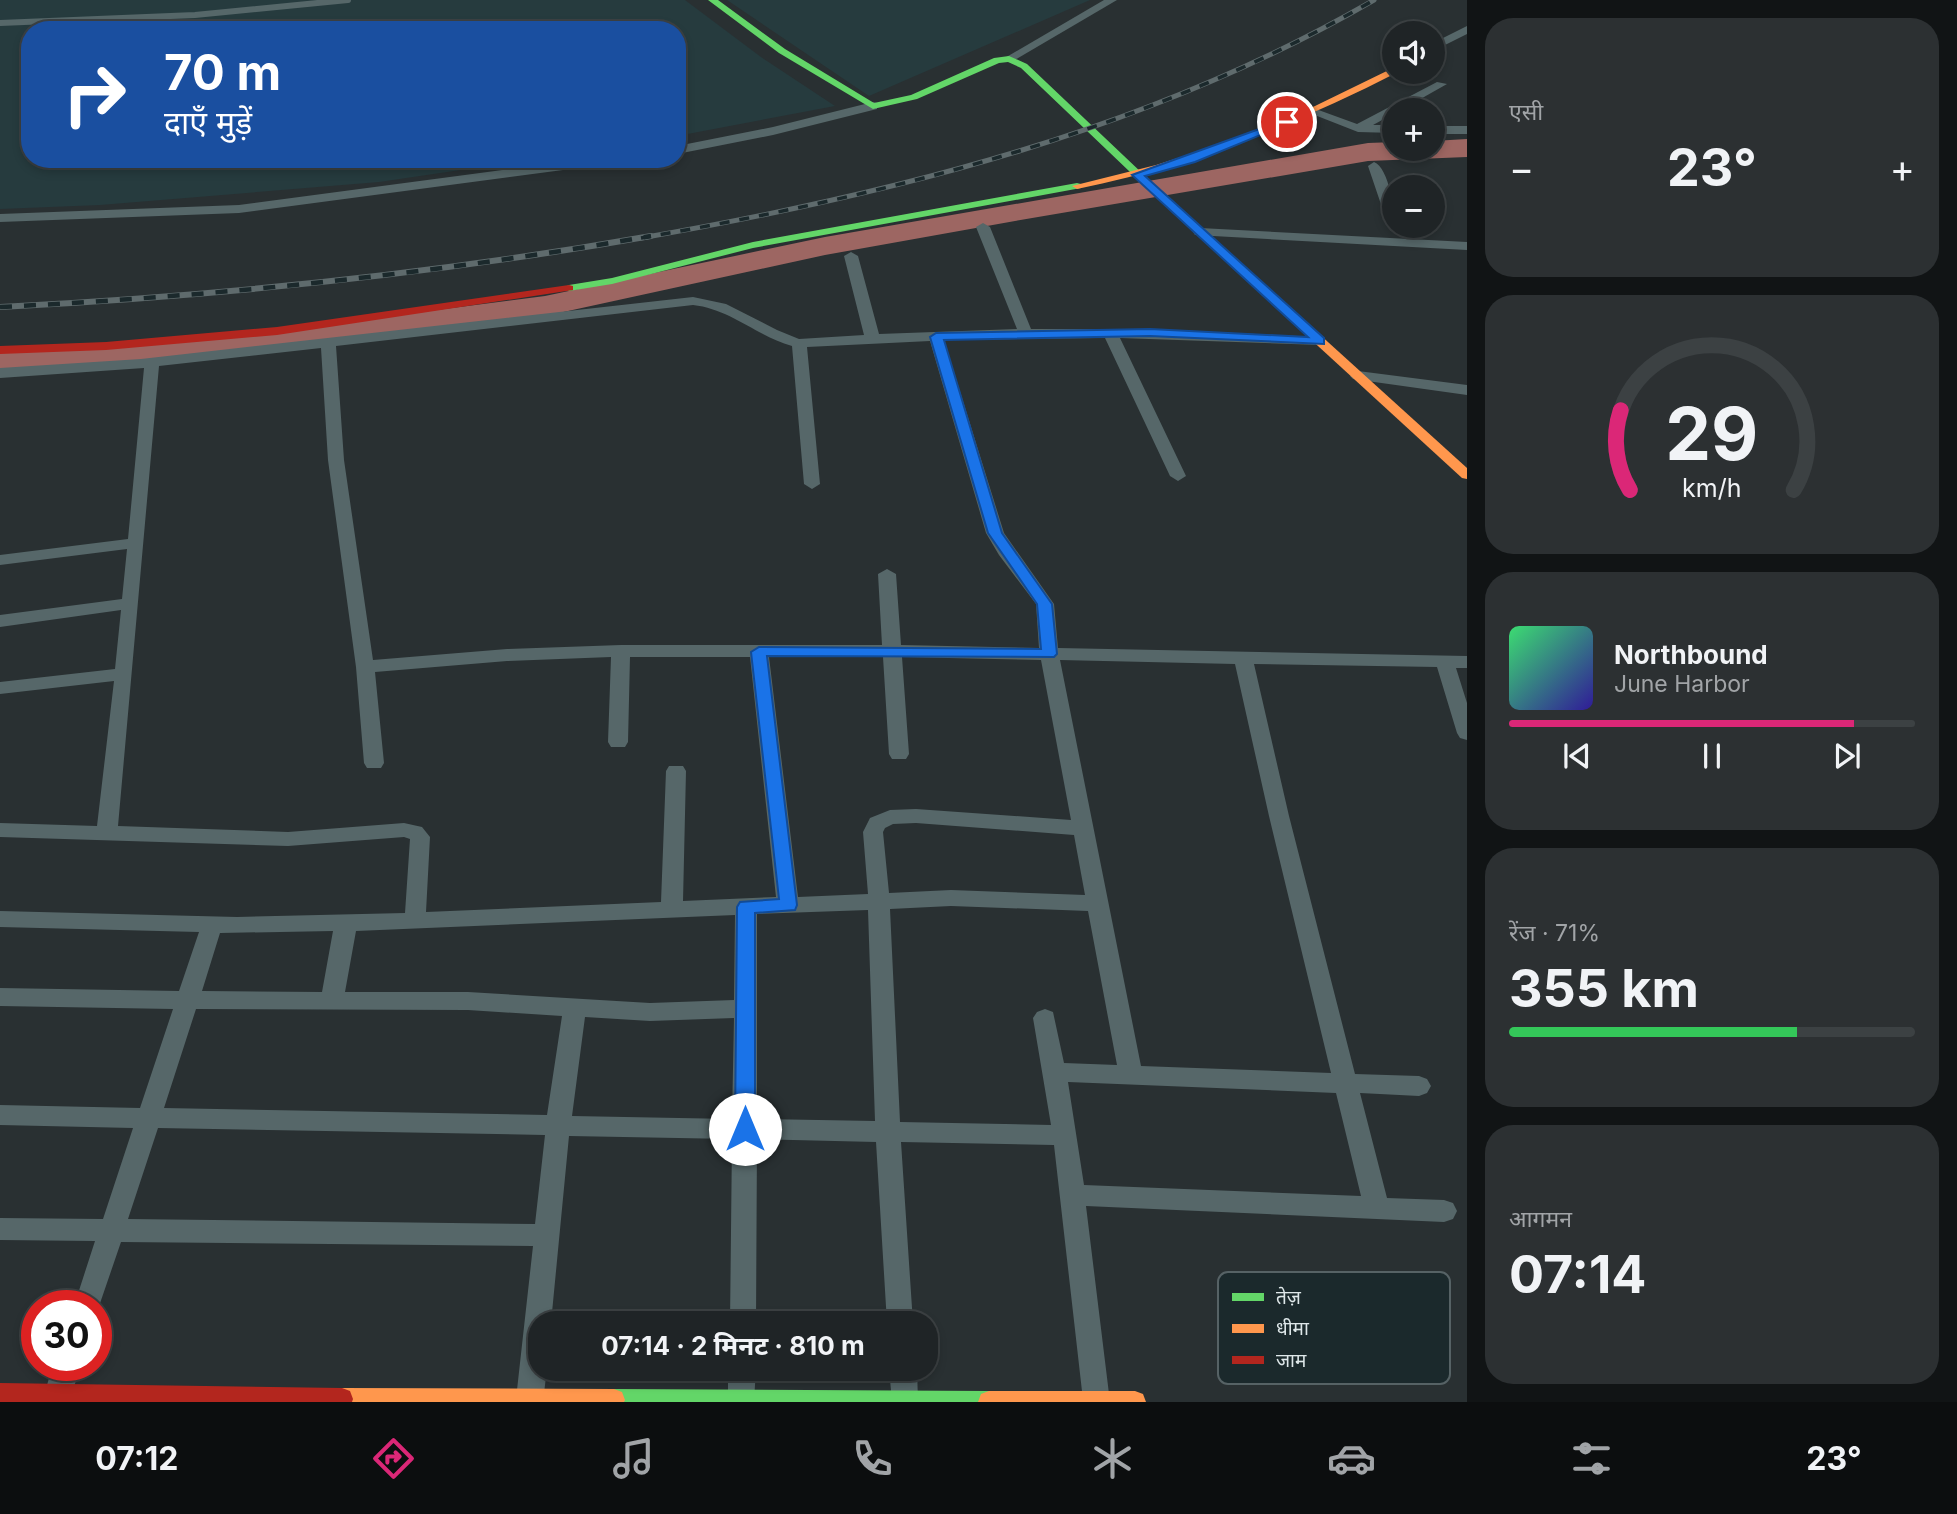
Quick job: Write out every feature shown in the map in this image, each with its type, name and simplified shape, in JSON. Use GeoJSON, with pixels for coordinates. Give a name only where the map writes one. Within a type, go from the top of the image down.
{"type":"FeatureCollection","features":[{"type":"Feature","properties":{"kind":"street"},"geometry":{"type":"LineString","coordinates":[[712,0],[782,51],[873,106]]}},
{"type":"Feature","properties":{"kind":"street"},"geometry":{"type":"LineString","coordinates":[[686,148],[773,131],[914,97],[990,62],[1009,59],[1112,0]]}},
{"type":"Feature","properties":{"kind":"street"},"geometry":{"type":"LineString","coordinates":[[1445,42],[1465,32]]}},
{"type":"Feature","properties":{"kind":"street"},"geometry":{"type":"LineString","coordinates":[[1009,59],[1024,66],[1141,178],[1467,475]]}},
{"type":"Feature","properties":{"kind":"street"},"geometry":{"type":"LineString","coordinates":[[0,350],[106,346],[277,331],[583,286],[753,245],[1141,178],[1313,111],[1382,76]]}},
{"type":"Feature","properties":{"kind":"street"},"geometry":{"type":"LineString","coordinates":[[1358,128],[1441,84]]}},
{"type":"Feature","properties":{"kind":"street"},"geometry":{"type":"LineString","coordinates":[[1313,111],[1358,128],[1382,129]]}},
{"type":"Feature","properties":{"kind":"street"},"geometry":{"type":"LineString","coordinates":[[1445,128],[1467,120]]}},
{"type":"Feature","properties":{"kind":"street"},"geometry":{"type":"LineString","coordinates":[[1445,131],[1467,130]]}},
{"type":"Feature","properties":{"kind":"street"},"geometry":{"type":"LineString","coordinates":[[1374,166],[1382,188]]}},
{"type":"Feature","properties":{"kind":"street"},"geometry":{"type":"LineString","coordinates":[[0,218],[239,209],[548,168]]}},
{"type":"Feature","properties":{"kind":"street"},"geometry":{"type":"LineString","coordinates":[[983,227],[1026,334]]}},
{"type":"Feature","properties":{"kind":"street"},"geometry":{"type":"LineString","coordinates":[[1200,232],[1467,246]]}},
{"type":"Feature","properties":{"kind":"street"},"geometry":{"type":"LineString","coordinates":[[1400,238],[1401,242]]}},
{"type":"Feature","properties":{"kind":"street"},"geometry":{"type":"LineString","coordinates":[[851,256],[873,341]]}},
{"type":"Feature","properties":{"kind":"street"},"geometry":{"type":"LineString","coordinates":[[583,286],[596,310]]}},
{"type":"Feature","properties":{"kind":"street"},"geometry":{"type":"LineString","coordinates":[[0,373],[152,363],[596,310],[704,301],[722,307],[776,337],[799,343],[1150,332],[1320,341]]}},
{"type":"Feature","properties":{"kind":"street"},"geometry":{"type":"LineString","coordinates":[[437,308],[441,330]]}},
{"type":"Feature","properties":{"kind":"street"},"geometry":{"type":"LineString","coordinates":[[1111,334],[1178,476]]}},
{"type":"Feature","properties":{"kind":"street"},"geometry":{"type":"LineString","coordinates":[[204,337],[205,357]]}},
{"type":"Feature","properties":{"kind":"street"},"geometry":{"type":"LineString","coordinates":[[936,337],[995,533],[1045,604],[1049,654],[1131,1075]]}},
{"type":"Feature","properties":{"kind":"street"},"geometry":{"type":"LineString","coordinates":[[799,343],[812,484]]}},
{"type":"Feature","properties":{"kind":"street"},"geometry":{"type":"LineString","coordinates":[[328,344],[336,460],[365,667],[374,763]]}},
{"type":"Feature","properties":{"kind":"street"},"geometry":{"type":"LineString","coordinates":[[107,834],[152,363]]}},
{"type":"Feature","properties":{"kind":"street"},"geometry":{"type":"LineString","coordinates":[[1358,376],[1467,390]]}},
{"type":"Feature","properties":{"kind":"street"},"geometry":{"type":"LineString","coordinates":[[3,564],[136,543]]}},
{"type":"Feature","properties":{"kind":"street"},"geometry":{"type":"LineString","coordinates":[[887,574],[899,754]]}},
{"type":"Feature","properties":{"kind":"street"},"geometry":{"type":"LineString","coordinates":[[0,621],[131,603]]}},
{"type":"Feature","properties":{"kind":"street"},"geometry":{"type":"LineString","coordinates":[[365,667],[508,655],[621,652],[892,651],[1467,662]]}},
{"type":"Feature","properties":{"kind":"street"},"geometry":{"type":"LineString","coordinates":[[618,743],[621,652]]}},
{"type":"Feature","properties":{"kind":"street"},"geometry":{"type":"LineString","coordinates":[[759,652],[788,905]]}},
{"type":"Feature","properties":{"kind":"street"},"geometry":{"type":"LineString","coordinates":[[1243,657],[1377,1208]]}},
{"type":"Feature","properties":{"kind":"street"},"geometry":{"type":"LineString","coordinates":[[1444,661],[1467,733]]}},
{"type":"Feature","properties":{"kind":"street"},"geometry":{"type":"LineString","coordinates":[[0,688],[124,674]]}},
{"type":"Feature","properties":{"kind":"street"},"geometry":{"type":"LineString","coordinates":[[672,910],[676,771]]}},
{"type":"Feature","properties":{"kind":"street"},"geometry":{"type":"LineString","coordinates":[[899,1311],[888,1132],[879,901],[873,832],[877,823],[890,817],[1002,820],[1083,828]]}},
{"type":"Feature","properties":{"kind":"street"},"geometry":{"type":"LineString","coordinates":[[0,830],[288,839],[404,830],[415,832],[420,837],[415,921]]}},
{"type":"Feature","properties":{"kind":"street"},"geometry":{"type":"LineString","coordinates":[[0,919],[212,925],[415,921],[963,898],[1097,903]]}},
{"type":"Feature","properties":{"kind":"street"},"geometry":{"type":"LineString","coordinates":[[743,1311],[746,907]]}},
{"type":"Feature","properties":{"kind":"street"},"geometry":{"type":"LineString","coordinates":[[332,1001],[346,922]]}},
{"type":"Feature","properties":{"kind":"street"},"geometry":{"type":"LineString","coordinates":[[92,1290],[212,925]]}},
{"type":"Feature","properties":{"kind":"street"},"geometry":{"type":"LineString","coordinates":[[0,997],[468,1001],[650,1012],[746,1009]]}},
{"type":"Feature","properties":{"kind":"street"},"geometry":{"type":"LineString","coordinates":[[530,1399],[558,1126],[575,1009]]}},
{"type":"Feature","properties":{"kind":"street"},"geometry":{"type":"LineString","coordinates":[[1045,1018],[1065,1135],[1097,1400]]}},
{"type":"Feature","properties":{"kind":"street"},"geometry":{"type":"LineString","coordinates":[[1055,1072],[1419,1086]]}},
{"type":"Feature","properties":{"kind":"street"},"geometry":{"type":"LineString","coordinates":[[0,1115],[1065,1135]]}},
{"type":"Feature","properties":{"kind":"street"},"geometry":{"type":"LineString","coordinates":[[1072,1195],[1444,1211]]}},
{"type":"Feature","properties":{"kind":"street"},"geometry":{"type":"LineString","coordinates":[[0,1229],[547,1235]]}},
{"type":"Feature","properties":{"kind":"street"},"geometry":{"type":"LineString","coordinates":[[58,1395],[62,1381]]}},
{"type":"Feature","properties":{"kind":"street"},"geometry":{"type":"LineString","coordinates":[[741,1400],[742,1381]]}},
{"type":"Feature","properties":{"kind":"street"},"geometry":{"type":"LineString","coordinates":[[904,1381],[905,1400]]}},
{"type":"Feature","properties":{"kind":"street"},"geometry":{"type":"LineString","coordinates":[[0,1394],[234,1399],[1135,1402]]}},
{"type":"Feature","properties":{"kind":"lane"},"geometry":{"type":"LineString","coordinates":[[49,21],[195,15],[348,0]]}},
{"type":"Feature","properties":{"kind":"lane"},"geometry":{"type":"LineString","coordinates":[[0,23],[21,22]]}},
{"type":"Feature","properties":{"kind":"shaded area"},"geometry":{"type":"Polygon","coordinates":[[[0,0],[685,0],[761,57],[835,106],[686,134],[686,21],[21,21],[21,168],[475,168],[379,182],[100,205],[0,209],[0,0]]]}},
{"type":"Feature","properties":{"kind":"shaded area"},"geometry":{"type":"Polygon","coordinates":[[[727,0],[1090,0],[869,96],[727,0]]]}},
{"type":"Feature","properties":{"kind":"waterway"},"geometry":{"type":"LineString","coordinates":[[0,361],[84,357],[290,339],[545,306],[825,246],[1015,212],[1368,152],[1467,148]]}},
{"type":"Feature","properties":{"kind":"railway"},"geometry":{"type":"LineString","coordinates":[[641,238],[831,201],[1018,151],[1110,121],[1201,86],[1289,46],[1374,0]]}},
{"type":"Feature","properties":{"kind":"railway"},"geometry":{"type":"LineString","coordinates":[[0,307],[164,297],[327,282],[489,262],[651,236]]}},
{"type":"Feature","properties":{"kind":"traffic: fast"},"geometry":{"type":"LineString","coordinates":[[712,0],[782,51],[873,106],[914,97],[997,60],[1009,59],[1024,66],[1177,211]]}},
{"type":"Feature","properties":{"kind":"traffic: fast"},"geometry":{"type":"LineString","coordinates":[[569,288],[612,281],[753,245],[1077,186]]}},
{"type":"Feature","properties":{"kind":"traffic: fast"},"geometry":{"type":"LineString","coordinates":[[614,1400],[989,1402]]}},
{"type":"Feature","properties":{"kind":"traffic: slow"},"geometry":{"type":"LineString","coordinates":[[1077,186],[1160,167],[1240,141],[1382,77]]}},
{"type":"Feature","properties":{"kind":"traffic: slow"},"geometry":{"type":"LineString","coordinates":[[1177,211],[1467,475]]}},
{"type":"Feature","properties":{"kind":"traffic: slow"},"geometry":{"type":"LineString","coordinates":[[342,1399],[614,1400]]}},
{"type":"Feature","properties":{"kind":"traffic: slow"},"geometry":{"type":"LineString","coordinates":[[989,1402],[1135,1402]]}},
{"type":"Feature","properties":{"kind":"traffic: jam"},"geometry":{"type":"LineString","coordinates":[[0,350],[106,346],[277,331],[569,288]]}},
{"type":"Feature","properties":{"kind":"traffic: jam"},"geometry":{"type":"LineString","coordinates":[[0,1394],[342,1399]]}},
{"type":"Feature","properties":{"kind":"route"},"geometry":{"type":"LineString","coordinates":[[745,1129],[746,907],[788,905],[759,652],[1049,654],[1045,604],[995,533],[936,337],[974,334],[1150,332],[1320,341],[1138,175],[1191,159],[1287,122]]}}]}
